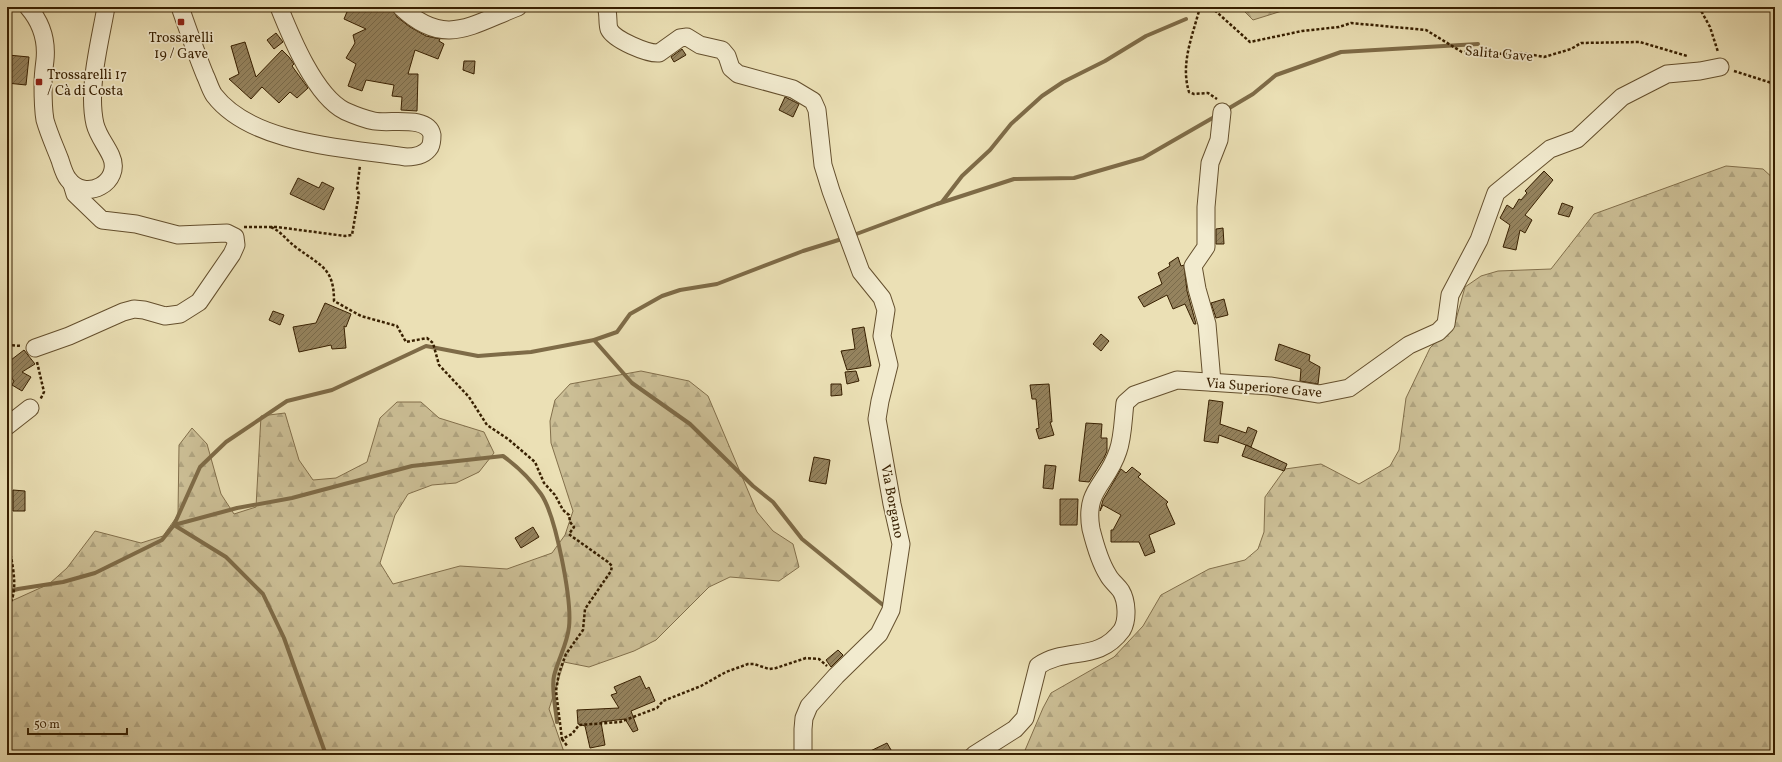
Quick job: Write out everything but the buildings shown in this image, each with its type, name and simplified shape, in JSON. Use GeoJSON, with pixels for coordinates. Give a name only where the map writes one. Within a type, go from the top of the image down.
{"type":"FeatureCollection","features":[{"type":"Feature","properties":{"kind":"street"},"geometry":{"type":"LineString","coordinates":[[28,7],[38,18],[44,36],[45,58],[43,82],[45,119],[64,170],[72,184],[75,194],[102,220],[136,224],[178,235],[195,236],[216,233],[233,235],[236,238],[236,245],[232,254],[199,302],[185,312],[173,316],[165,316],[144,310],[134,309],[123,312],[69,336],[35,348]]}},
{"type":"Feature","properties":{"kind":"street"},"geometry":{"type":"LineString","coordinates":[[72,184],[80,188],[93,190],[105,183],[113,172],[114,163],[100,138],[93,112],[95,74],[106,7]]}},
{"type":"Feature","properties":{"kind":"street"},"geometry":{"type":"LineString","coordinates":[[180,7],[198,60],[213,94],[229,110],[248,122],[266,131],[292,139],[362,150],[412,157],[427,150],[430,146],[432,137],[429,128],[421,123],[374,121],[360,117],[338,106],[317,83],[306,66],[295,46],[279,7]]}},
{"type":"Feature","properties":{"kind":"street"},"geometry":{"type":"LineString","coordinates":[[400,7],[422,24],[431,28],[449,31],[475,25],[518,7]]}},
{"type":"Feature","properties":{"kind":"street","name":"Via Borgano"},"geometry":{"type":"LineString","coordinates":[[606,7],[609,27],[612,33],[620,39],[647,52],[659,54],[680,38],[687,37],[700,45],[722,50],[727,56],[731,68],[738,74],[793,89],[814,101],[817,110],[823,165],[831,191],[861,272],[882,298],[886,310],[882,336],[889,365],[880,401],[878,419],[892,504],[900,539],[899,563],[892,610],[879,634],[836,676]]}},
{"type":"Feature","properties":{"kind":"street","name":"Via Superiore Gave"},"geometry":{"type":"LineString","coordinates":[[974,755],[1015,729],[1025,718],[1038,666],[1049,658],[1089,652],[1110,644],[1123,628],[1126,611],[1122,592],[1108,575],[1092,531],[1089,513],[1092,494],[1108,474],[1118,451],[1125,403],[1134,395],[1177,380],[1270,386],[1319,394],[1349,388],[1409,345],[1438,332],[1446,324],[1450,295],[1479,240],[1496,193],[1550,149],[1577,139],[1622,98],[1667,74],[1700,71],[1720,67]]}},
{"type":"Feature","properties":{"kind":"street"},"geometry":{"type":"LineString","coordinates":[[1212,382],[1207,324],[1197,289],[1193,266],[1206,247],[1206,207],[1210,163],[1219,140],[1222,112]]}},
{"type":"Feature","properties":{"kind":"street"},"geometry":{"type":"LineString","coordinates":[[7,426],[30,408]]}},
{"type":"Feature","properties":{"kind":"street"},"geometry":{"type":"LineString","coordinates":[[803,755],[804,718],[809,706],[836,676]]}},
{"type":"Feature","properties":{"kind":"path"},"geometry":{"type":"LineString","coordinates":[[1200,7],[1185,64],[1185,79],[1189,92],[1194,94],[1208,93],[1222,102],[1222,112]]}},
{"type":"Feature","properties":{"kind":"path","name":"Salita Gave"},"geometry":{"type":"LineString","coordinates":[[1210,7],[1250,42],[1302,31],[1339,27],[1351,23],[1426,30],[1462,52],[1505,54],[1524,53],[1544,57],[1571,49],[1581,43],[1640,42],[1691,58]]}},
{"type":"Feature","properties":{"kind":"path"},"geometry":{"type":"LineString","coordinates":[[1699,7],[1710,27],[1720,56],[1720,67],[1775,84]]}},
{"type":"Feature","properties":{"kind":"path"},"geometry":{"type":"LineString","coordinates":[[233,235],[242,228],[258,226],[349,237],[352,235],[359,194],[357,189],[362,150]]}},
{"type":"Feature","properties":{"kind":"path"},"geometry":{"type":"LineString","coordinates":[[270,227],[281,232],[296,248],[313,258],[331,276],[334,288],[334,301],[361,316],[397,326],[406,342],[427,338],[430,340],[433,343],[436,362],[469,397],[487,425],[508,439],[535,462],[544,483],[555,495],[563,510],[569,516],[570,522],[574,527],[569,534],[570,536],[612,566],[612,570],[585,609],[583,630],[566,654],[559,673],[556,691],[562,739],[568,747]]}},
{"type":"Feature","properties":{"kind":"path"},"geometry":{"type":"LineString","coordinates":[[30,408],[40,399],[44,392],[35,348]]}},
{"type":"Feature","properties":{"kind":"path"},"geometry":{"type":"LineString","coordinates":[[7,375],[7,384]]}},
{"type":"Feature","properties":{"kind":"path"},"geometry":{"type":"LineString","coordinates":[[7,540],[14,566],[12,601],[7,607]]}},
{"type":"Feature","properties":{"kind":"path"},"geometry":{"type":"LineString","coordinates":[[562,739],[572,734],[579,725],[620,722],[656,708],[663,701],[701,686],[726,672],[748,664],[754,664],[769,669],[784,666],[806,658],[819,659],[824,662],[836,676]]}},
{"type":"Feature","properties":{"kind":"green space"},"geometry":{"type":"Polygon","coordinates":[[[1240,7],[1289,7],[1285,10],[1253,20],[1240,7]]]}},
{"type":"Feature","properties":{"kind":"green space"},"geometry":{"type":"Polygon","coordinates":[[[1726,166],[1763,169],[1775,180],[1775,748],[1763,755],[1023,755],[1051,693],[1114,657],[1143,626],[1161,595],[1209,569],[1245,560],[1258,549],[1264,532],[1265,497],[1285,469],[1321,464],[1359,484],[1390,466],[1399,450],[1406,398],[1430,348],[1455,323],[1465,287],[1481,276],[1498,271],[1551,269],[1594,214],[1726,166]]]}},
{"type":"Feature","properties":{"kind":"green space"},"geometry":{"type":"Polygon","coordinates":[[[641,371],[689,381],[708,396],[757,512],[773,531],[793,544],[799,567],[779,581],[730,577],[709,587],[656,640],[634,651],[589,667],[564,662],[549,709],[565,755],[7,755],[7,603],[49,584],[67,568],[95,531],[141,543],[163,536],[178,515],[179,445],[192,428],[207,444],[221,494],[234,514],[256,507],[261,416],[285,413],[299,460],[313,480],[336,478],[367,462],[380,418],[397,402],[421,402],[439,418],[484,432],[494,453],[479,472],[456,483],[432,485],[408,494],[395,515],[380,563],[393,584],[460,566],[507,569],[552,553],[565,535],[573,511],[551,443],[550,421],[555,400],[570,384],[641,371]]]}},
{"type":"Feature","properties":{"kind":"waterway"},"geometry":{"type":"LineString","coordinates":[[942,202],[962,176],[990,150],[1011,124],[1042,96],[1063,82],[1105,61],[1146,36],[1186,19]]}},
{"type":"Feature","properties":{"kind":"waterway"},"geometry":{"type":"LineString","coordinates":[[1226,110],[1253,94],[1276,75],[1341,52],[1478,44]]}},
{"type":"Feature","properties":{"kind":"waterway"},"geometry":{"type":"LineString","coordinates":[[851,236],[937,204],[1014,179],[1074,178],[1143,158],[1216,116]]}},
{"type":"Feature","properties":{"kind":"waterway"},"geometry":{"type":"LineString","coordinates":[[7,592],[63,582],[95,573],[162,540],[174,525],[200,467],[226,442],[287,401],[332,390],[426,346],[478,356],[531,352],[594,340],[617,332],[630,314],[662,296],[680,290],[717,284],[803,251],[845,238]]}},
{"type":"Feature","properties":{"kind":"waterway"},"geometry":{"type":"LineString","coordinates":[[594,340],[632,383],[690,424],[753,486],[773,502],[802,539],[883,605]]}},
{"type":"Feature","properties":{"kind":"waterway"},"geometry":{"type":"LineString","coordinates":[[174,525],[237,508],[292,498],[412,466],[503,456],[524,474],[541,494],[547,505],[552,520],[562,559],[568,598],[569,627],[553,681],[557,722]]}},
{"type":"Feature","properties":{"kind":"waterway"},"geometry":{"type":"LineString","coordinates":[[174,525],[226,557],[263,594],[284,638],[326,755]]}},
{"type":"Feature","properties":{"kind":"place","name":"Trossarelli 19 / Gave"},"geometry":{"type":"Point","coordinates":[181,22]}},
{"type":"Feature","properties":{"kind":"place","name":"Trossarelli 17 / Cà di Costa"},"geometry":{"type":"Point","coordinates":[39,82]}}]}
